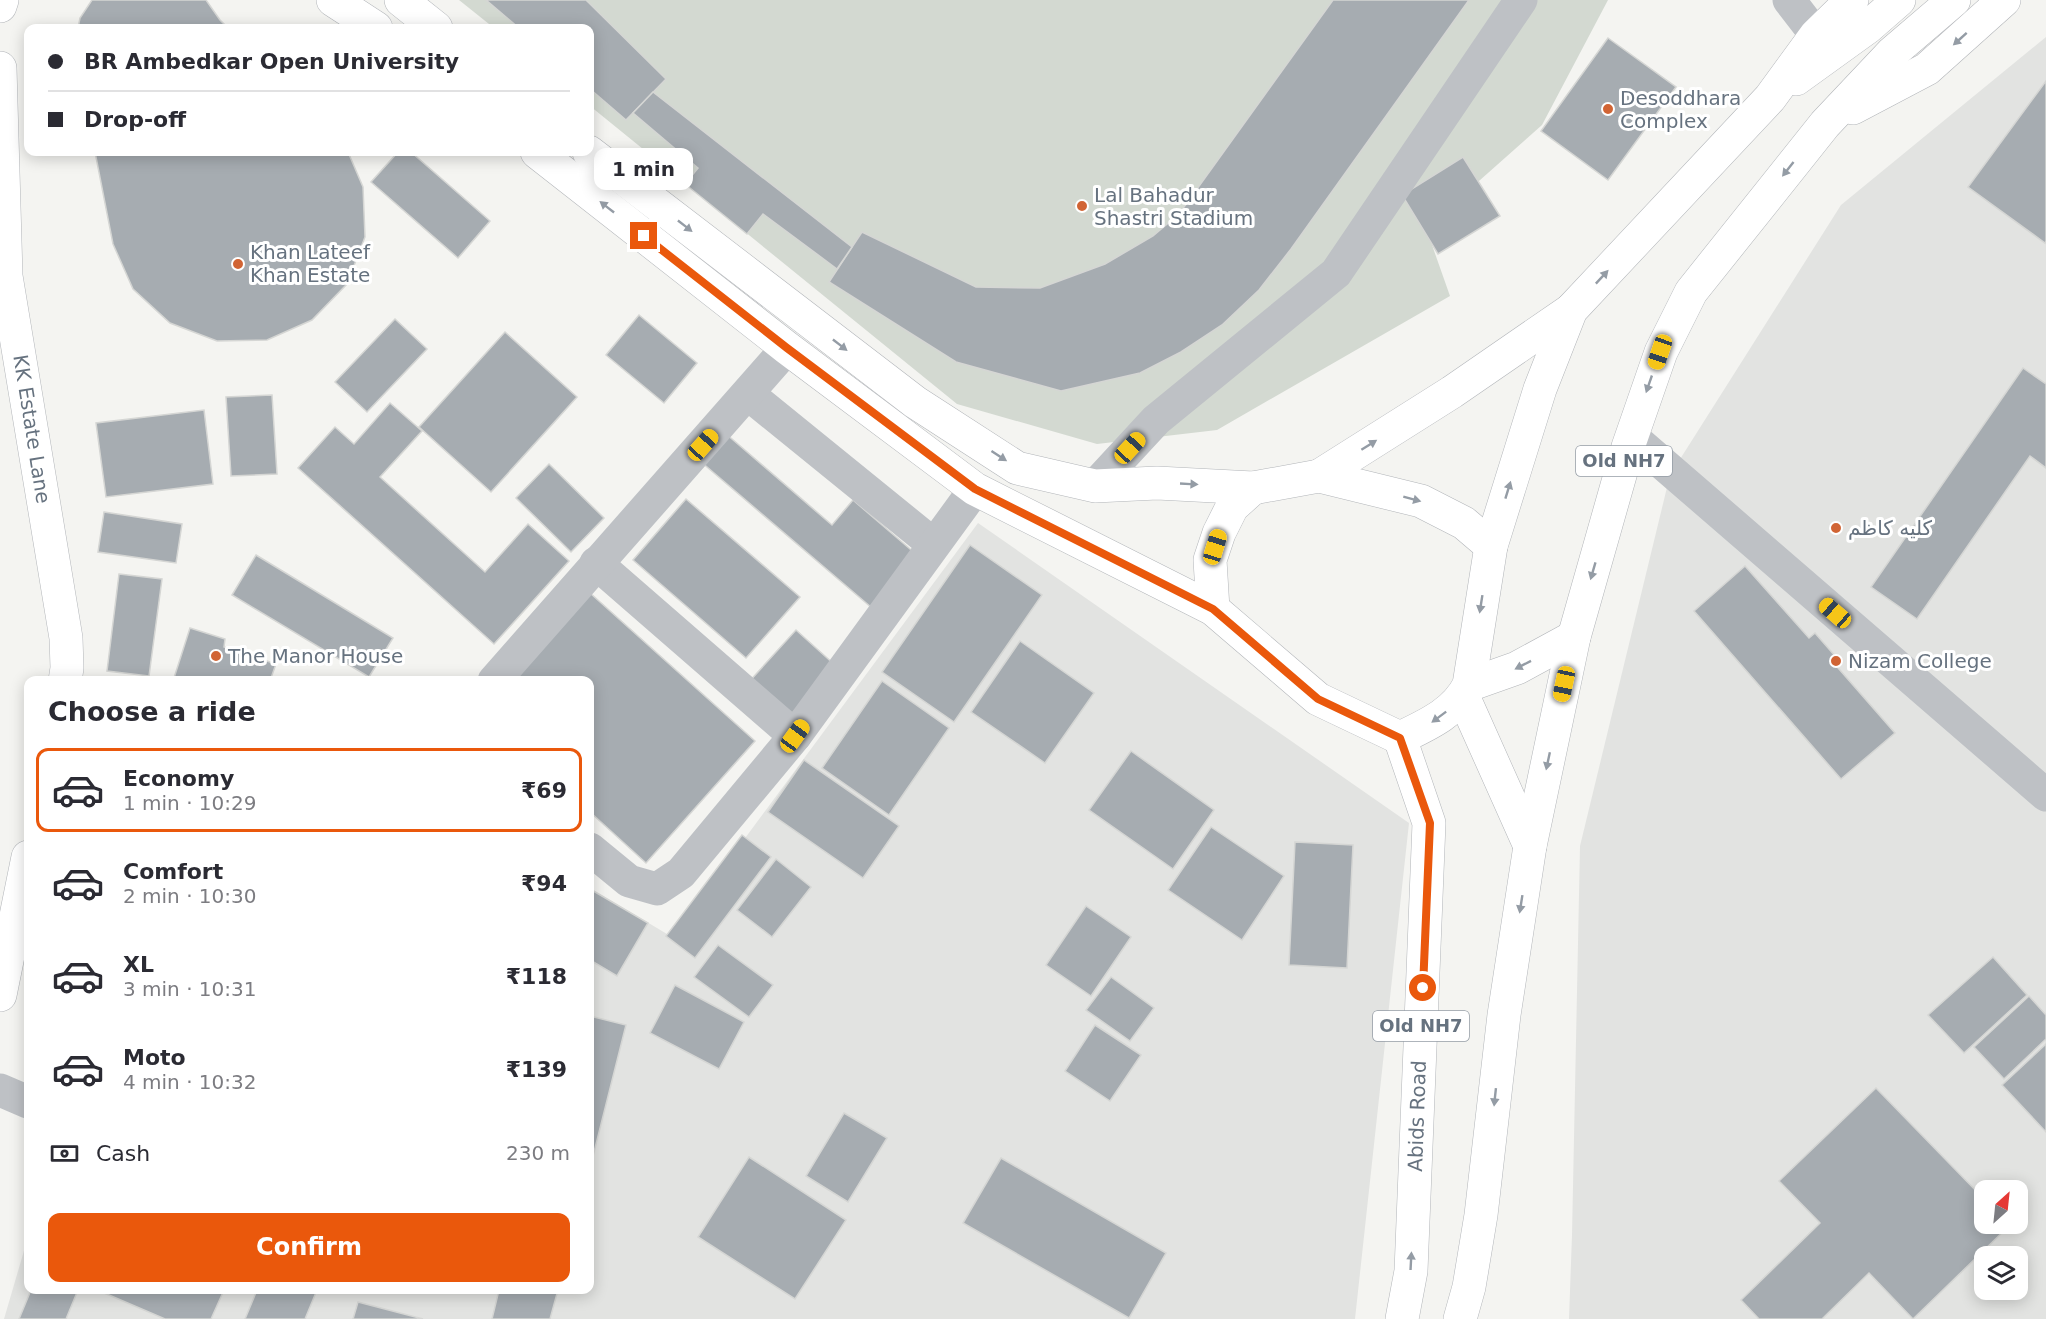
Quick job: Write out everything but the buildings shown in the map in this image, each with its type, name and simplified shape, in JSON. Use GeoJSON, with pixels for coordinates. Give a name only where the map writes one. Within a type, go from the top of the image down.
{"type":"FeatureCollection","features":[{"type":"Feature","properties":{"kind":"main road"},"geometry":{"type":"LineString","coordinates":[[0,6],[2,0]]}},
{"type":"Feature","properties":{"kind":"main road"},"geometry":{"type":"LineString","coordinates":[[333,0],[370,24]]}},
{"type":"Feature","properties":{"kind":"main road"},"geometry":{"type":"LineString","coordinates":[[401,0],[431,24]]}},
{"type":"Feature","properties":{"kind":"main road"},"geometry":{"type":"LineString","coordinates":[[1770,98],[1816,35],[1860,13],[1899,0]]}},
{"type":"Feature","properties":{"kind":"main road","name":"Old NH7"},"geometry":{"type":"LineString","coordinates":[[1460,1319],[1469,1287],[1482,1215],[1504,1015],[1530,846],[1574,638],[1632,437],[1660,352],[1691,292],[1824,124],[1892,54],[1954,0]]}},
{"type":"Feature","properties":{"kind":"main road"},"geometry":{"type":"LineString","coordinates":[[1824,124],[1927,69],[2004,0]]}},
{"type":"Feature","properties":{"kind":"main road"},"geometry":{"type":"LineString","coordinates":[[594,156],[915,402],[1017,468],[1095,486],[1157,483],[1253,488],[1319,476],[1452,392],[1571,310],[1770,98],[1860,13]]}},
{"type":"Feature","properties":{"kind":"main road","name":"KK Estate Lane"},"geometry":{"type":"LineString","coordinates":[[0,68],[2,228],[6,276],[66,638],[66,676]]}},
{"type":"Feature","properties":{"kind":"main road"},"geometry":{"type":"LineString","coordinates":[[542,156],[787,348],[975,489],[1213,609],[1318,699],[1400,738],[1437,720],[1466,690],[1517,668],[1574,638]]}},
{"type":"Feature","properties":{"kind":"main road"},"geometry":{"type":"LineString","coordinates":[[1530,846],[1466,690],[1491,546],[1540,389],[1571,310]]}},
{"type":"Feature","properties":{"kind":"main road"},"geometry":{"type":"LineString","coordinates":[[1319,476],[1421,501],[1464,523],[1491,546]]}},
{"type":"Feature","properties":{"kind":"main road"},"geometry":{"type":"LineString","coordinates":[[1213,609],[1210,560],[1219,533],[1232,507],[1253,488]]}},
{"type":"Feature","properties":{"kind":"main road","name":"Abids Road"},"geometry":{"type":"LineString","coordinates":[[1400,738],[1430,823],[1411,1271],[1402,1319]]}},
{"type":"Feature","properties":{"kind":"main road"},"geometry":{"type":"LineString","coordinates":[[0,995],[24,877]]}},
{"type":"Feature","properties":{"kind":"street"},"geometry":{"type":"LineString","coordinates":[[1095,486],[1156,420],[1336,273],[1521,0]]}},
{"type":"Feature","properties":{"kind":"street"},"geometry":{"type":"LineString","coordinates":[[1789,0],[1816,35]]}},
{"type":"Feature","properties":{"kind":"street"},"geometry":{"type":"LineString","coordinates":[[498,676],[787,348]]}},
{"type":"Feature","properties":{"kind":"street"},"geometry":{"type":"LineString","coordinates":[[748,394],[933,544]]}},
{"type":"Feature","properties":{"kind":"street"},"geometry":{"type":"LineString","coordinates":[[1632,437],[2046,795]]}},
{"type":"Feature","properties":{"kind":"street"},"geometry":{"type":"LineString","coordinates":[[594,852],[630,881],[657,889],[681,873],[795,736],[975,489]]}},
{"type":"Feature","properties":{"kind":"street"},"geometry":{"type":"LineString","coordinates":[[596,563],[795,736]]}},
{"type":"Feature","properties":{"kind":"street"},"geometry":{"type":"LineString","coordinates":[[0,1090],[24,1100]]}},
{"type":"Feature","properties":{"kind":"shaded area","name":"Lal Bahadur Shastri Stadium"},"geometry":{"type":"Polygon","coordinates":[[[459,0],[1608,0],[1542,125],[1426,228],[1450,296],[1217,430],[1097,444],[957,404],[594,109],[594,24],[489,24],[459,0]]]}},
{"type":"Feature","properties":{"kind":"shaded area","name":"Nizam College"},"geometry":{"type":"Polygon","coordinates":[[[2046,37],[2046,1319],[1569,1319],[1580,846],[1670,475],[1841,205],[2046,37]]]}},
{"type":"Feature","properties":{"kind":"shaded area"},"geometry":{"type":"Polygon","coordinates":[[[978,523],[1409,823],[1355,1319],[4,1319],[24,1251],[24,1294],[594,1294],[594,890],[672,937],[978,523]]]}},
{"type":"Feature","properties":{"kind":"place","name":"Desoddhara Complex"},"geometry":{"type":"Point","coordinates":[1608,109]}},
{"type":"Feature","properties":{"kind":"place","name":"Lal Bahadur Shastri Stadium"},"geometry":{"type":"Point","coordinates":[1082,206]}},
{"type":"Feature","properties":{"kind":"place","name":"Khan Lateef Khan Estate"},"geometry":{"type":"Point","coordinates":[238,264]}},
{"type":"Feature","properties":{"kind":"place","name":"كليه كاظم"},"geometry":{"type":"Point","coordinates":[1836,528]}},
{"type":"Feature","properties":{"kind":"place","name":"The Manor House"},"geometry":{"type":"Point","coordinates":[216,656]}},
{"type":"Feature","properties":{"kind":"place","name":"Nizam College"},"geometry":{"type":"Point","coordinates":[1836,661]}},
{"type":"Feature","properties":{"kind":"route"},"geometry":{"type":"LineString","coordinates":[[644,236],[787,348],[975,489],[1213,609],[1318,699],[1400,738],[1430,823],[1423,988]]}}]}
